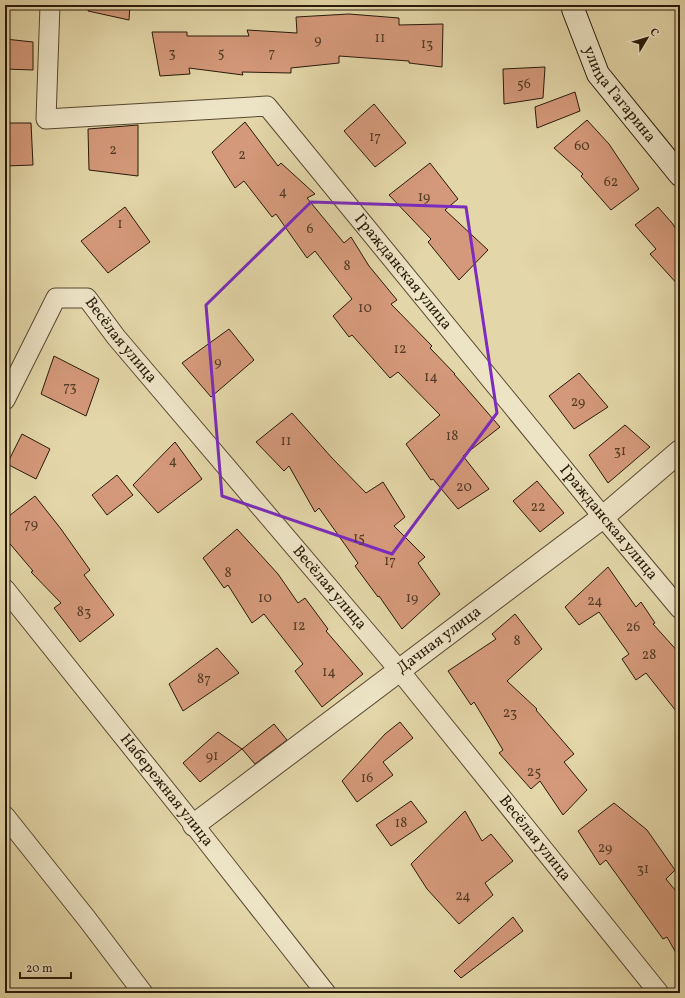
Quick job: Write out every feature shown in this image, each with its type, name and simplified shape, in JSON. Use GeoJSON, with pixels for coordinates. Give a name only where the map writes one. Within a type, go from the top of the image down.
{"type":"FeatureCollection","features":[{"type":"Feature","properties":{"kind":"street","name":"Гражданская улица"},"geometry":{"type":"LineString","coordinates":[[50,5],[46,119],[267,106],[680,609]]}},
{"type":"Feature","properties":{"kind":"street","name":"улица Гагарина"},"geometry":{"type":"LineString","coordinates":[[573,5],[573,9],[598,74],[680,175]]}},
{"type":"Feature","properties":{"kind":"street","name":"Весёлая улица"},"geometry":{"type":"LineString","coordinates":[[5,400],[56,298],[87,298],[116,337],[399,670],[659,993]]}},
{"type":"Feature","properties":{"kind":"street","name":"Дачная улица"},"geometry":{"type":"LineString","coordinates":[[194,824],[603,517],[680,451]]}},
{"type":"Feature","properties":{"kind":"street","name":"Набережная улица"},"geometry":{"type":"LineString","coordinates":[[5,589],[194,824],[326,993]]}},
{"type":"Feature","properties":{"kind":"street"},"geometry":{"type":"LineString","coordinates":[[5,816],[87,919],[143,993]]}},
{"type":"Feature","properties":{"kind":"highlighted area"},"geometry":{"type":"Polygon","coordinates":[[[311,202],[466,207],[497,413],[392,554],[222,496],[206,305],[311,202]]]}},
{"type":"Feature","properties":{"kind":"building"},"geometry":{"type":"Polygon","coordinates":[[[89,5],[130,5],[129,20],[88,11],[89,5]]]}},
{"type":"Feature","properties":{"kind":"building"},"geometry":{"type":"Polygon","coordinates":[[[349,14],[399,18],[399,25],[443,24],[442,67],[409,63],[409,61],[339,56],[339,63],[291,68],[291,73],[242,72],[243,75],[189,68],[190,74],[160,76],[152,32],[187,32],[187,36],[249,36],[247,30],[297,33],[296,17],[349,14]]]}},
{"type":"Feature","properties":{"kind":"building"},"geometry":{"type":"Polygon","coordinates":[[[5,39],[33,42],[33,70],[5,69],[5,39]]]}},
{"type":"Feature","properties":{"kind":"building"},"geometry":{"type":"Polygon","coordinates":[[[545,67],[543,98],[504,104],[503,69],[545,67]]]}},
{"type":"Feature","properties":{"kind":"building"},"geometry":{"type":"Polygon","coordinates":[[[575,92],[580,111],[537,128],[535,107],[575,92]]]}},
{"type":"Feature","properties":{"kind":"building"},"geometry":{"type":"Polygon","coordinates":[[[374,104],[406,143],[375,167],[344,131],[374,104]]]}},
{"type":"Feature","properties":{"kind":"building"},"geometry":{"type":"Polygon","coordinates":[[[587,120],[609,144],[639,189],[611,210],[581,176],[583,174],[554,148],[587,120]]]}},
{"type":"Feature","properties":{"kind":"building"},"geometry":{"type":"Polygon","coordinates":[[[245,122],[278,166],[281,163],[315,194],[307,198],[344,243],[351,237],[369,266],[397,300],[391,304],[432,346],[430,348],[455,374],[500,427],[463,456],[489,489],[458,509],[433,479],[431,480],[406,444],[440,415],[398,372],[390,378],[352,335],[349,337],[333,316],[352,299],[315,251],[307,258],[276,214],[272,217],[244,181],[235,188],[212,152],[245,122]]]}},
{"type":"Feature","properties":{"kind":"building"},"geometry":{"type":"Polygon","coordinates":[[[5,123],[31,123],[33,165],[5,166],[5,123]]]}},
{"type":"Feature","properties":{"kind":"building"},"geometry":{"type":"Polygon","coordinates":[[[138,125],[138,176],[89,170],[88,129],[138,125]]]}},
{"type":"Feature","properties":{"kind":"building"},"geometry":{"type":"Polygon","coordinates":[[[430,163],[458,199],[445,210],[488,250],[459,280],[428,242],[431,239],[389,195],[430,163]]]}},
{"type":"Feature","properties":{"kind":"building"},"geometry":{"type":"Polygon","coordinates":[[[125,207],[150,242],[108,273],[81,241],[125,207]]]}},
{"type":"Feature","properties":{"kind":"building"},"geometry":{"type":"Polygon","coordinates":[[[658,207],[680,235],[680,287],[650,254],[656,249],[635,225],[658,207]]]}},
{"type":"Feature","properties":{"kind":"building"},"geometry":{"type":"Polygon","coordinates":[[[229,329],[254,360],[211,397],[182,363],[229,329]]]}},
{"type":"Feature","properties":{"kind":"building"},"geometry":{"type":"Polygon","coordinates":[[[54,356],[99,379],[86,416],[41,394],[54,356]]]}},
{"type":"Feature","properties":{"kind":"building"},"geometry":{"type":"Polygon","coordinates":[[[579,373],[608,407],[574,429],[549,396],[579,373]]]}},
{"type":"Feature","properties":{"kind":"building"},"geometry":{"type":"Polygon","coordinates":[[[292,413],[366,493],[383,482],[405,517],[394,526],[425,557],[418,563],[440,594],[402,629],[379,596],[378,597],[355,566],[358,563],[319,508],[315,512],[289,466],[284,471],[256,442],[292,413]]]}},
{"type":"Feature","properties":{"kind":"building"},"geometry":{"type":"Polygon","coordinates":[[[625,425],[650,447],[608,483],[589,455],[625,425]]]}},
{"type":"Feature","properties":{"kind":"building"},"geometry":{"type":"Polygon","coordinates":[[[22,434],[50,449],[36,479],[7,464],[22,434]]]}},
{"type":"Feature","properties":{"kind":"building"},"geometry":{"type":"Polygon","coordinates":[[[175,442],[202,479],[158,513],[133,485],[175,442]]]}},
{"type":"Feature","properties":{"kind":"building"},"geometry":{"type":"Polygon","coordinates":[[[117,475],[133,495],[107,515],[92,495],[117,475]]]}},
{"type":"Feature","properties":{"kind":"building"},"geometry":{"type":"Polygon","coordinates":[[[537,481],[564,513],[540,532],[513,501],[537,481]]]}},
{"type":"Feature","properties":{"kind":"building"},"geometry":{"type":"Polygon","coordinates":[[[35,496],[90,570],[84,575],[114,615],[80,642],[54,608],[61,603],[31,572],[33,571],[5,538],[5,519],[35,496]]]}},
{"type":"Feature","properties":{"kind":"building"},"geometry":{"type":"Polygon","coordinates":[[[237,529],[278,574],[298,603],[305,598],[328,629],[326,631],[363,674],[322,707],[295,671],[303,664],[264,614],[252,623],[228,585],[224,588],[203,558],[237,529]]]}},
{"type":"Feature","properties":{"kind":"building"},"geometry":{"type":"Polygon","coordinates":[[[608,567],[636,607],[641,602],[655,623],[653,624],[680,654],[680,716],[646,673],[636,680],[622,659],[629,654],[599,612],[579,625],[565,607],[608,567]]]}},
{"type":"Feature","properties":{"kind":"building"},"geometry":{"type":"Polygon","coordinates":[[[515,614],[542,649],[507,681],[537,709],[536,710],[574,754],[564,762],[587,790],[563,815],[540,781],[531,789],[499,753],[503,750],[474,702],[471,705],[448,671],[496,639],[492,634],[515,614]]]}},
{"type":"Feature","properties":{"kind":"building"},"geometry":{"type":"Polygon","coordinates":[[[217,648],[239,673],[183,711],[169,684],[217,648]]]}},
{"type":"Feature","properties":{"kind":"building"},"geometry":{"type":"Polygon","coordinates":[[[400,722],[413,738],[383,762],[393,775],[357,802],[342,781],[385,734],[400,722]]]}},
{"type":"Feature","properties":{"kind":"building"},"geometry":{"type":"Polygon","coordinates":[[[274,724],[287,740],[255,764],[242,749],[274,724]]]}},
{"type":"Feature","properties":{"kind":"building"},"geometry":{"type":"Polygon","coordinates":[[[218,732],[242,749],[200,782],[183,763],[218,732]]]}},
{"type":"Feature","properties":{"kind":"building"},"geometry":{"type":"Polygon","coordinates":[[[411,801],[427,822],[391,846],[376,825],[411,801]]]}},
{"type":"Feature","properties":{"kind":"building"},"geometry":{"type":"Polygon","coordinates":[[[614,803],[647,830],[675,870],[666,879],[680,896],[680,960],[667,937],[663,939],[606,860],[600,865],[578,831],[614,803]]]}},
{"type":"Feature","properties":{"kind":"building"},"geometry":{"type":"Polygon","coordinates":[[[465,811],[482,841],[491,834],[513,861],[485,883],[493,895],[459,924],[427,889],[411,864],[465,811]]]}},
{"type":"Feature","properties":{"kind":"building"},"geometry":{"type":"Polygon","coordinates":[[[513,917],[523,931],[461,978],[454,971],[513,917]]]}}]}
